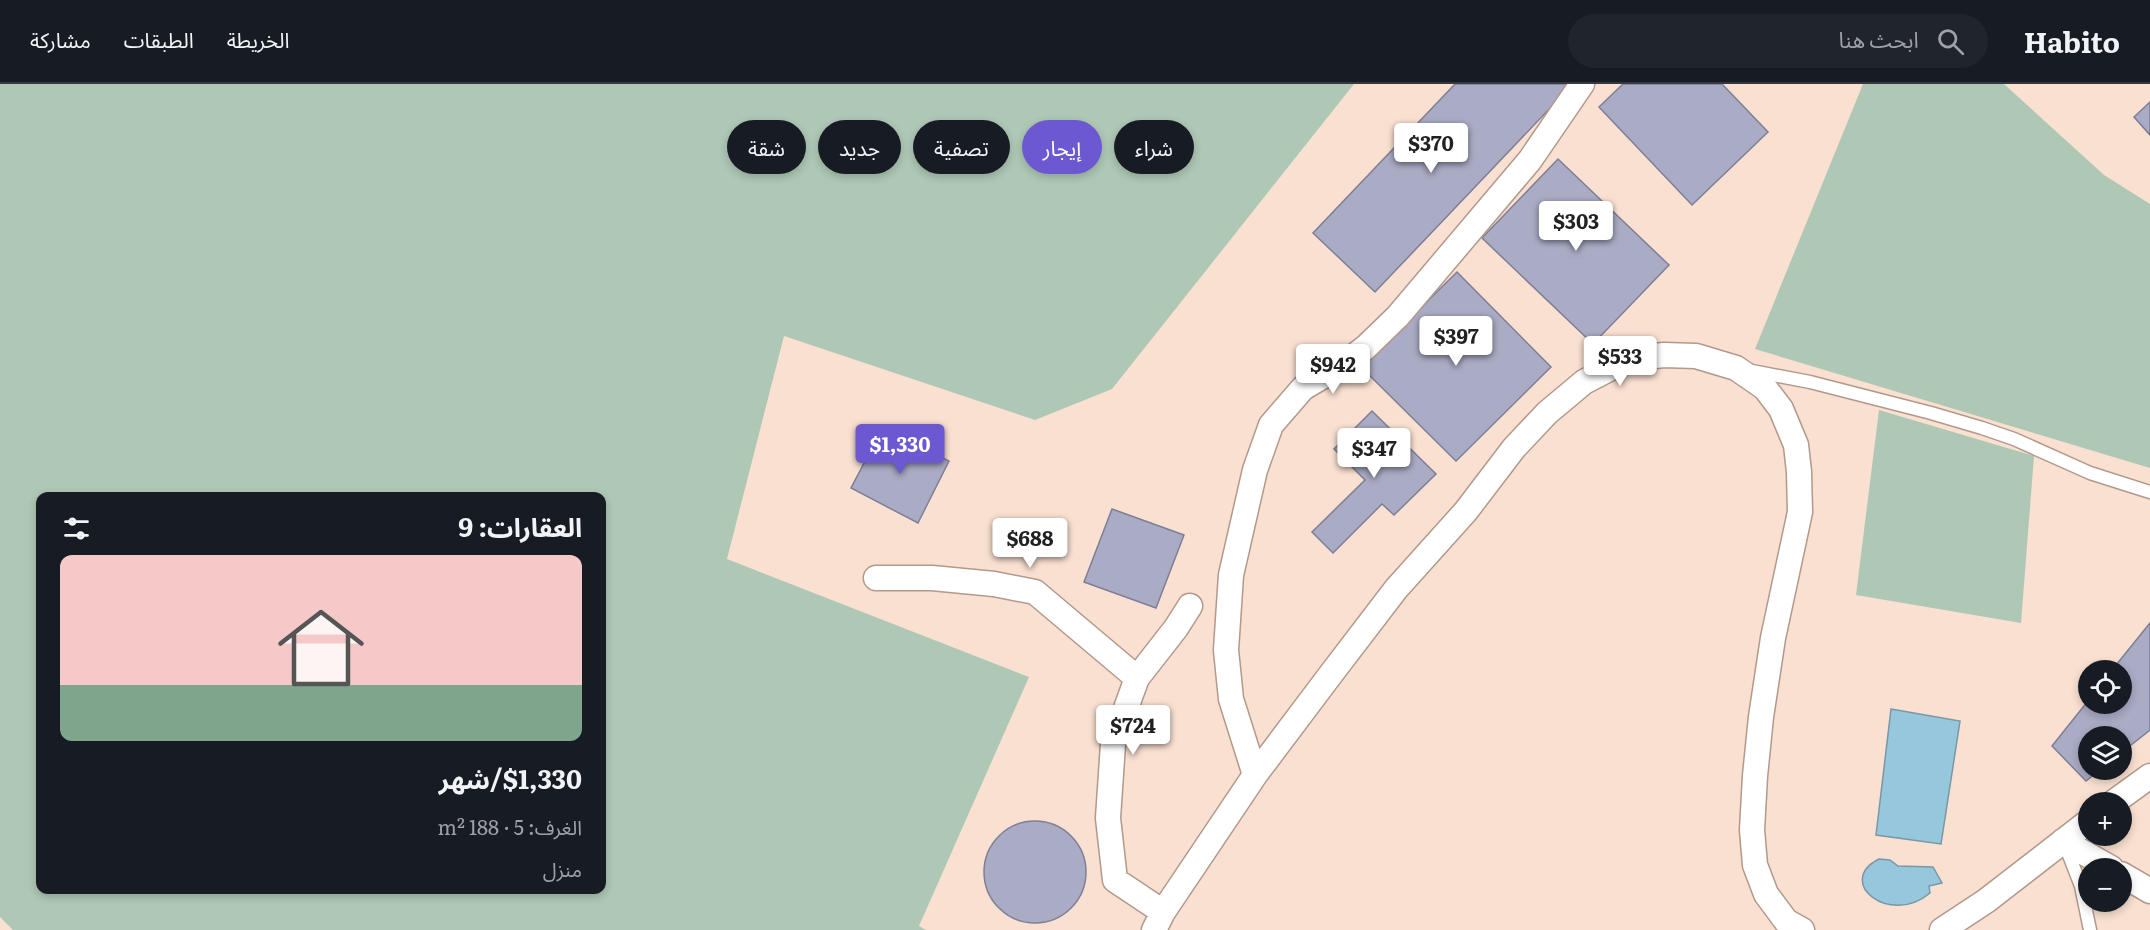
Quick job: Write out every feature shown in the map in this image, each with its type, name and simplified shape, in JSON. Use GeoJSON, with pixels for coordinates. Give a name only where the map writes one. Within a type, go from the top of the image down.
{"type":"FeatureCollection","features":[{"type":"Feature","properties":{"kind":"street"},"geometry":{"type":"LineString","coordinates":[[1255,775],[1231,699],[1226,650],[1231,575],[1255,470],[1271,425],[1303,388],[1344,364],[1366,347],[1398,316],[1530,160],[1582,84]]}},
{"type":"Feature","properties":{"kind":"street"},"geometry":{"type":"LineString","coordinates":[[1190,606],[1137,678],[1113,744],[1108,818],[1115,880],[1159,921],[1255,775],[1396,590],[1466,510],[1514,448],[1547,413],[1584,382],[1628,359],[1664,355],[1696,356],[1736,368],[1765,388],[1781,409],[1796,445],[1800,512],[1773,638],[1761,717],[1752,830],[1755,865],[1766,894],[1786,921],[1802,930]]}},
{"type":"Feature","properties":{"kind":"street"},"geometry":{"type":"LineString","coordinates":[[876,578],[932,578],[994,584],[1035,592],[1137,678]]}},
{"type":"Feature","properties":{"kind":"street"},"geometry":{"type":"LineString","coordinates":[[2128,792],[2150,776]]}},
{"type":"Feature","properties":{"kind":"street"},"geometry":{"type":"LineString","coordinates":[[1942,930],[1986,901],[2078,830]]}},
{"type":"Feature","properties":{"kind":"street"},"geometry":{"type":"LineString","coordinates":[[2063,841],[2093,858]]}},
{"type":"Feature","properties":{"kind":"street"},"geometry":{"type":"LineString","coordinates":[[2132,880],[2150,891]]}},
{"type":"Feature","properties":{"kind":"lane"},"geometry":{"type":"LineString","coordinates":[[1736,368],[1810,382],[1952,419],[2014,439],[2090,473],[2150,492]]}},
{"type":"Feature","properties":{"kind":"lane"},"geometry":{"type":"LineString","coordinates":[[2063,841],[2081,885],[2090,930]]}},
{"type":"Feature","properties":{"kind":"green space"},"geometry":{"type":"Polygon","coordinates":[[[0,84],[1354,84],[1112,389],[1035,420],[784,336],[727,559],[1029,677],[919,926],[926,930],[13,930],[0,917],[0,84]]]}},
{"type":"Feature","properties":{"kind":"green space"},"geometry":{"type":"Polygon","coordinates":[[[1863,84],[2004,84],[2104,175],[2150,204],[2150,468],[1755,349],[1863,84]]]}},
{"type":"Feature","properties":{"kind":"green space"},"geometry":{"type":"Polygon","coordinates":[[[1879,410],[2034,456],[2021,623],[1856,595],[1879,410]]]}},
{"type":"Feature","properties":{"kind":"water"},"geometry":{"type":"Polygon","coordinates":[[[1891,709],[1960,721],[1941,844],[1876,835],[1891,709]]]}},
{"type":"Feature","properties":{"kind":"water"},"geometry":{"type":"Polygon","coordinates":[[[1879,859],[1890,860],[1898,866],[1933,867],[1942,883],[1929,886],[1930,893],[1914,902],[1899,905],[1884,903],[1865,889],[1862,879],[1867,868],[1879,859]]]}},
{"type":"Feature","properties":{"kind":"building"},"geometry":{"type":"Polygon","coordinates":[[[1455,84],[1573,84],[1375,292],[1313,233],[1455,84]]]}},
{"type":"Feature","properties":{"kind":"building"},"geometry":{"type":"Polygon","coordinates":[[[1623,84],[1722,84],[1768,132],[1692,205],[1599,107],[1623,84]]]}},
{"type":"Feature","properties":{"kind":"building"},"geometry":{"type":"Polygon","coordinates":[[[2150,102],[2150,135],[2134,117],[2150,102]]]}},
{"type":"Feature","properties":{"kind":"building"},"geometry":{"type":"Polygon","coordinates":[[[1558,159],[1669,265],[1593,344],[1482,238],[1558,159]]]}},
{"type":"Feature","properties":{"kind":"building"},"geometry":{"type":"Polygon","coordinates":[[[1457,272],[1551,367],[1456,461],[1361,367],[1457,272]]]}},
{"type":"Feature","properties":{"kind":"building"},"geometry":{"type":"Polygon","coordinates":[[[1372,411],[1436,474],[1394,515],[1382,504],[1333,553],[1312,532],[1365,480],[1334,449],[1372,411]]]}},
{"type":"Feature","properties":{"kind":"building"},"geometry":{"type":"Polygon","coordinates":[[[883,427],[949,461],[918,523],[851,488],[883,427]]]}},
{"type":"Feature","properties":{"kind":"building"},"geometry":{"type":"Polygon","coordinates":[[[1112,509],[1184,535],[1156,608],[1084,582],[1112,509]]]}},
{"type":"Feature","properties":{"kind":"building"},"geometry":{"type":"Polygon","coordinates":[[[2150,623],[2150,730],[2132,744],[2132,726],[2078,726],[2078,773],[2052,746],[2078,714],[2132,714],[2132,660],[2120,660],[2150,623]]]}},
{"type":"Feature","properties":{"kind":"building"},"geometry":{"type":"Polygon","coordinates":[[[1035,821],[1054,825],[1071,836],[1082,853],[1086,872],[1082,891],[1071,908],[1054,919],[1035,923],[1016,919],[999,908],[988,891],[984,872],[988,853],[999,836],[1016,825],[1035,821]]]}}]}
